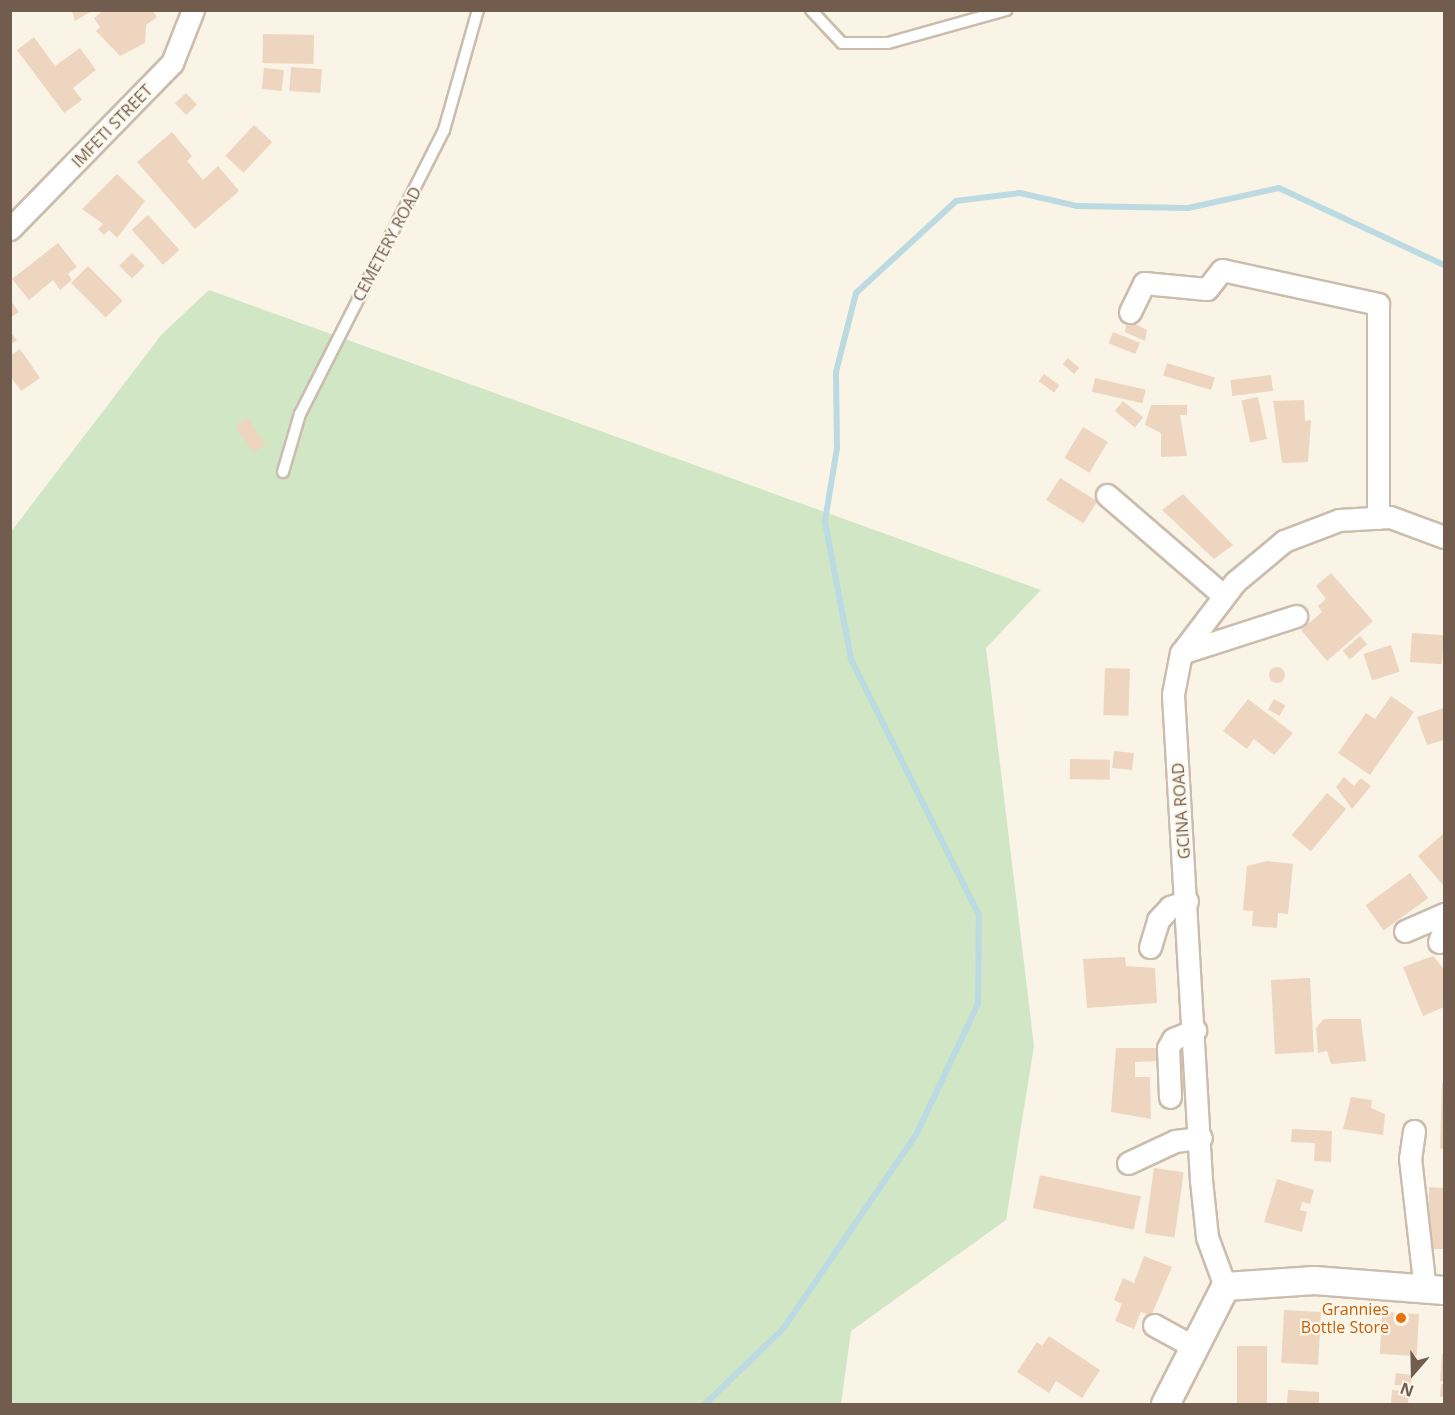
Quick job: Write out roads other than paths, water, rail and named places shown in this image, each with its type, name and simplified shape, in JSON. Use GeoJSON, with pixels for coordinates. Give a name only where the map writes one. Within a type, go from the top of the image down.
{"type":"FeatureCollection","features":[{"type":"Feature","properties":{"kind":"street","name":"IMFETI STREET"},"geometry":{"type":"LineString","coordinates":[[10,229],[172,63],[193,10]]}},
{"type":"Feature","properties":{"kind":"street"},"geometry":{"type":"LineString","coordinates":[[1130,312],[1144,283],[1207,289],[1222,270],[1378,304],[1378,518]]}},
{"type":"Feature","properties":{"kind":"street"},"geometry":{"type":"LineString","coordinates":[[1107,495],[1223,595]]}},
{"type":"Feature","properties":{"kind":"street","name":"GCINA ROAD"},"geometry":{"type":"LineString","coordinates":[[1225,1286],[1207,1237],[1173,694],[1181,653],[1223,595],[1284,541],[1339,520],[1378,518],[1444,537]]}},
{"type":"Feature","properties":{"kind":"street"},"geometry":{"type":"LineString","coordinates":[[1181,653],[1296,616]]}},
{"type":"Feature","properties":{"kind":"street"},"geometry":{"type":"LineString","coordinates":[[1150,947],[1158,920],[1170,907],[1187,901]]}},
{"type":"Feature","properties":{"kind":"street"},"geometry":{"type":"LineString","coordinates":[[1405,931],[1444,914]]}},
{"type":"Feature","properties":{"kind":"street"},"geometry":{"type":"LineString","coordinates":[[1170,1097],[1168,1048],[1173,1039],[1195,1030]]}},
{"type":"Feature","properties":{"kind":"street"},"geometry":{"type":"LineString","coordinates":[[1166,1404],[1225,1286],[1314,1280],[1435,1290],[1410,1158],[1414,1131]]}},
{"type":"Feature","properties":{"kind":"street"},"geometry":{"type":"LineString","coordinates":[[1128,1163],[1174,1141],[1201,1138]]}},
{"type":"Feature","properties":{"kind":"street"},"geometry":{"type":"LineString","coordinates":[[1154,1325],[1194,1347]]}},
{"type":"Feature","properties":{"kind":"lane","name":"CEMETERY ROAD"},"geometry":{"type":"LineString","coordinates":[[283,472],[300,414],[444,130],[478,10]]}},
{"type":"Feature","properties":{"kind":"lane"},"geometry":{"type":"LineString","coordinates":[[811,10],[842,43],[888,43],[1006,10]]}},
{"type":"Feature","properties":{"kind":"waterway"},"geometry":{"type":"LineString","coordinates":[[705,1404],[783,1329],[917,1133],[978,1004],[979,915],[851,659],[825,521],[837,448],[836,372],[856,293],[956,201],[1020,193],[1077,206],[1188,208],[1279,188],[1444,265]]}},
{"type":"Feature","properties":{"kind":"place","name":"Grannies Bottle Store"},"geometry":{"type":"Point","coordinates":[1401,1318]}}]}
